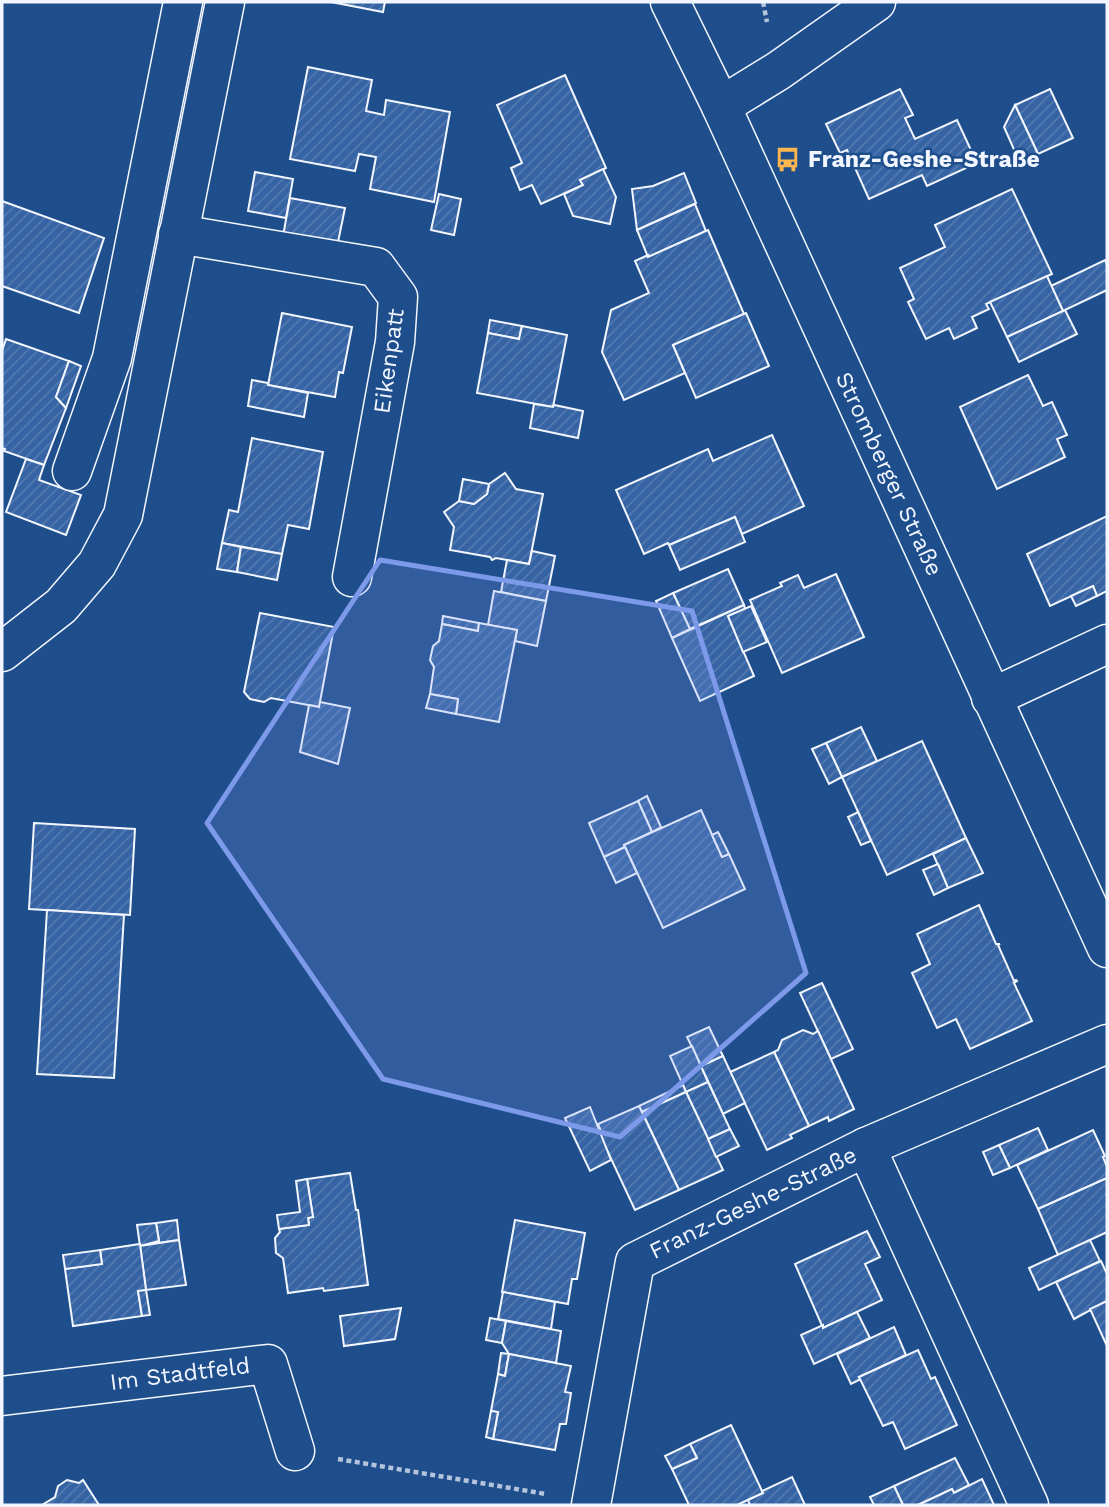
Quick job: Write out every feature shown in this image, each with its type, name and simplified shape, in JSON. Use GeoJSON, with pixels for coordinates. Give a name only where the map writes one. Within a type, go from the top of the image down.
{"type":"FeatureCollection","features":[{"type":"Feature","properties":{"kind":"street"},"geometry":{"type":"LineString","coordinates":[[72,471],[111,358],[183,2]]}},
{"type":"Feature","properties":{"kind":"street"},"geometry":{"type":"LineString","coordinates":[[2,652],[61,606],[97,565],[122,515],[225,2]]}},
{"type":"Feature","properties":{"kind":"street","name":"Stromberger Straße"},"geometry":{"type":"LineString","coordinates":[[670,2],[721,106],[1107,948]]}},
{"type":"Feature","properties":{"kind":"street"},"geometry":{"type":"LineString","coordinates":[[721,106],[778,71],[876,2]]}},
{"type":"Feature","properties":{"kind":"street","name":"Eikenpatt"},"geometry":{"type":"LineString","coordinates":[[178,234],[376,267],[398,297],[395,342],[352,577]]}},
{"type":"Feature","properties":{"kind":"street"},"geometry":{"type":"LineString","coordinates":[[991,698],[1107,644]]}},
{"type":"Feature","properties":{"kind":"street","name":"Franz-Geshe-Straße"},"geometry":{"type":"LineString","coordinates":[[591,1504],[635,1262],[866,1147],[1107,1044]]}},
{"type":"Feature","properties":{"kind":"street","name":"Franz-Geshe-Straße"},"geometry":{"type":"LineString","coordinates":[[866,1147],[1029,1505]]}},
{"type":"Feature","properties":{"kind":"street","name":"Im Stadtfeld"},"geometry":{"type":"LineString","coordinates":[[2,1395],[268,1364],[295,1451]]}},
{"type":"Feature","properties":{"kind":"path"},"geometry":{"type":"LineString","coordinates":[[295,1451],[591,1504]]}},
{"type":"Feature","properties":{"kind":"highlighted area"},"geometry":{"type":"Polygon","coordinates":[[[380,560],[692,611],[806,973],[620,1137],[383,1079],[207,823],[380,560]]]}},
{"type":"Feature","properties":{"kind":"building"},"geometry":{"type":"Polygon","coordinates":[[[331,2],[385,2],[383,12],[331,2]]]}},
{"type":"Feature","properties":{"kind":"building"},"geometry":{"type":"Polygon","coordinates":[[[308,67],[372,80],[366,111],[384,115],[386,100],[450,112],[434,202],[370,189],[376,157],[359,154],[355,171],[290,159],[308,67]]]}},
{"type":"Feature","properties":{"kind":"building"},"geometry":{"type":"Polygon","coordinates":[[[565,75],[606,168],[580,180],[583,185],[541,204],[532,185],[520,190],[511,168],[522,163],[497,105],[565,75]]]}},
{"type":"Feature","properties":{"kind":"building"},"geometry":{"type":"Polygon","coordinates":[[[900,89],[913,115],[905,118],[915,139],[957,120],[977,163],[927,186],[922,175],[869,199],[847,150],[840,153],[826,124],[900,89]]]}},
{"type":"Feature","properties":{"kind":"building"},"geometry":{"type":"Polygon","coordinates":[[[1050,89],[1073,138],[1038,154],[1015,105],[1050,89]]]}},
{"type":"Feature","properties":{"kind":"building"},"geometry":{"type":"Polygon","coordinates":[[[1015,105],[1038,154],[1020,163],[1004,127],[1015,105]]]}},
{"type":"Feature","properties":{"kind":"building"},"geometry":{"type":"Polygon","coordinates":[[[603,169],[616,197],[610,224],[573,216],[564,194],[583,185],[580,180],[603,169]]]}},
{"type":"Feature","properties":{"kind":"building"},"geometry":{"type":"Polygon","coordinates":[[[255,172],[293,179],[286,218],[248,211],[255,172]]]}},
{"type":"Feature","properties":{"kind":"building"},"geometry":{"type":"Polygon","coordinates":[[[684,173],[696,203],[637,230],[632,189],[653,186],[684,173]]]}},
{"type":"Feature","properties":{"kind":"building"},"geometry":{"type":"Polygon","coordinates":[[[1012,189],[1052,274],[986,304],[989,309],[972,317],[977,328],[954,339],[949,328],[926,339],[908,302],[914,299],[900,268],[945,247],[935,225],[1012,189]]]}},
{"type":"Feature","properties":{"kind":"building"},"geometry":{"type":"Polygon","coordinates":[[[439,194],[461,199],[454,235],[431,230],[439,194]]]}},
{"type":"Feature","properties":{"kind":"building"},"geometry":{"type":"Polygon","coordinates":[[[290,198],[345,208],[337,247],[283,236],[290,198]]]}},
{"type":"Feature","properties":{"kind":"building"},"geometry":{"type":"Polygon","coordinates":[[[2,201],[104,238],[79,313],[2,286],[2,201]]]}},
{"type":"Feature","properties":{"kind":"building"},"geometry":{"type":"Polygon","coordinates":[[[695,204],[706,231],[648,257],[637,230],[695,204]]]}},
{"type":"Feature","properties":{"kind":"building"},"geometry":{"type":"Polygon","coordinates":[[[708,230],[744,314],[673,345],[685,373],[624,400],[602,352],[611,310],[649,293],[635,261],[708,230]]]}},
{"type":"Feature","properties":{"kind":"building"},"geometry":{"type":"Polygon","coordinates":[[[1105,260],[1107,290],[1063,311],[1051,286],[1105,260]]]}},
{"type":"Feature","properties":{"kind":"building"},"geometry":{"type":"Polygon","coordinates":[[[1047,276],[1063,311],[1007,337],[990,302],[1047,276]]]}},
{"type":"Feature","properties":{"kind":"building"},"geometry":{"type":"Polygon","coordinates":[[[1065,310],[1077,334],[1019,362],[1007,337],[1065,310]]]}},
{"type":"Feature","properties":{"kind":"building"},"geometry":{"type":"Polygon","coordinates":[[[282,313],[352,327],[343,373],[339,372],[335,397],[268,385],[282,313]]]}},
{"type":"Feature","properties":{"kind":"building"},"geometry":{"type":"Polygon","coordinates":[[[746,313],[769,366],[696,398],[673,345],[746,313]]]}},
{"type":"Feature","properties":{"kind":"building"},"geometry":{"type":"Polygon","coordinates":[[[490,320],[522,326],[519,339],[488,333],[490,320]]]}},
{"type":"Feature","properties":{"kind":"building"},"geometry":{"type":"Polygon","coordinates":[[[522,326],[567,335],[553,407],[477,393],[488,333],[519,339],[522,326]]]}},
{"type":"Feature","properties":{"kind":"building"},"geometry":{"type":"Polygon","coordinates":[[[6,339],[69,361],[56,397],[66,408],[44,465],[2,448],[2,351],[6,339]]]}},
{"type":"Feature","properties":{"kind":"building"},"geometry":{"type":"Polygon","coordinates":[[[69,361],[81,366],[66,408],[56,397],[69,361]]]}},
{"type":"Feature","properties":{"kind":"building"},"geometry":{"type":"Polygon","coordinates":[[[1028,375],[1043,406],[1052,402],[1067,435],[1057,439],[1065,457],[997,489],[960,407],[1028,375]]]}},
{"type":"Feature","properties":{"kind":"building"},"geometry":{"type":"Polygon","coordinates":[[[252,380],[308,393],[304,417],[248,406],[252,380]]]}},
{"type":"Feature","properties":{"kind":"building"},"geometry":{"type":"Polygon","coordinates":[[[534,404],[583,411],[578,438],[530,428],[534,404]]]}},
{"type":"Feature","properties":{"kind":"building"},"geometry":{"type":"Polygon","coordinates":[[[772,435],[804,506],[742,534],[735,517],[644,554],[616,490],[708,449],[713,461],[772,435]]]}},
{"type":"Feature","properties":{"kind":"building"},"geometry":{"type":"Polygon","coordinates":[[[252,438],[323,452],[309,529],[288,525],[282,554],[222,543],[229,510],[238,512],[252,438]]]}},
{"type":"Feature","properties":{"kind":"building"},"geometry":{"type":"Polygon","coordinates":[[[26,459],[44,465],[39,480],[81,495],[66,535],[6,512],[26,459]]]}},
{"type":"Feature","properties":{"kind":"building"},"geometry":{"type":"Polygon","coordinates":[[[505,473],[516,489],[543,494],[529,564],[496,558],[492,560],[490,557],[450,550],[454,527],[444,512],[459,501],[474,504],[487,494],[489,484],[505,473]]]}},
{"type":"Feature","properties":{"kind":"building"},"geometry":{"type":"Polygon","coordinates":[[[463,479],[489,484],[487,494],[474,504],[459,501],[463,479]]]}},
{"type":"Feature","properties":{"kind":"building"},"geometry":{"type":"Polygon","coordinates":[[[1107,516],[1107,591],[1097,596],[1093,586],[1050,606],[1027,554],[1107,516]]]}},
{"type":"Feature","properties":{"kind":"building"},"geometry":{"type":"Polygon","coordinates":[[[735,517],[745,542],[680,570],[669,545],[735,517]]]}},
{"type":"Feature","properties":{"kind":"building"},"geometry":{"type":"Polygon","coordinates":[[[222,543],[241,547],[237,572],[217,569],[222,543]]]}},
{"type":"Feature","properties":{"kind":"building"},"geometry":{"type":"Polygon","coordinates":[[[241,547],[282,554],[277,580],[237,572],[241,547]]]}},
{"type":"Feature","properties":{"kind":"building"},"geometry":{"type":"Polygon","coordinates":[[[532,551],[555,556],[546,601],[501,592],[507,560],[529,564],[532,551]]]}},
{"type":"Feature","properties":{"kind":"building"},"geometry":{"type":"Polygon","coordinates":[[[728,569],[744,605],[690,629],[673,593],[728,569]]]}},
{"type":"Feature","properties":{"kind":"building"},"geometry":{"type":"Polygon","coordinates":[[[836,574],[864,637],[782,673],[750,600],[782,586],[780,583],[798,575],[804,588],[836,574]]]}},
{"type":"Feature","properties":{"kind":"building"},"geometry":{"type":"Polygon","coordinates":[[[1093,586],[1097,596],[1076,606],[1071,596],[1093,586]]]}},
{"type":"Feature","properties":{"kind":"building"},"geometry":{"type":"Polygon","coordinates":[[[494,591],[546,601],[537,646],[515,641],[517,630],[488,625],[494,591]]]}},
{"type":"Feature","properties":{"kind":"building"},"geometry":{"type":"Polygon","coordinates":[[[673,593],[690,629],[672,638],[656,601],[673,593]]]}},
{"type":"Feature","properties":{"kind":"building"},"geometry":{"type":"Polygon","coordinates":[[[744,605],[745,609],[728,616],[754,676],[700,701],[672,638],[744,605]]]}},
{"type":"Feature","properties":{"kind":"building"},"geometry":{"type":"Polygon","coordinates":[[[751,606],[767,642],[743,652],[728,616],[751,606]]]}},
{"type":"Feature","properties":{"kind":"building"},"geometry":{"type":"Polygon","coordinates":[[[260,613],[334,627],[319,707],[271,698],[264,702],[250,699],[244,692],[260,613]]]}},
{"type":"Feature","properties":{"kind":"building"},"geometry":{"type":"Polygon","coordinates":[[[443,616],[479,623],[478,631],[442,624],[443,616]]]}},
{"type":"Feature","properties":{"kind":"building"},"geometry":{"type":"Polygon","coordinates":[[[479,623],[517,630],[499,722],[456,714],[458,699],[430,694],[434,667],[430,660],[433,646],[439,641],[442,624],[478,631],[479,623]]]}},
{"type":"Feature","properties":{"kind":"building"},"geometry":{"type":"Polygon","coordinates":[[[430,694],[458,699],[456,714],[426,708],[430,694]]]}},
{"type":"Feature","properties":{"kind":"building"},"geometry":{"type":"Polygon","coordinates":[[[320,702],[350,708],[338,764],[300,752],[309,705],[319,707],[320,702]]]}},
{"type":"Feature","properties":{"kind":"building"},"geometry":{"type":"Polygon","coordinates":[[[861,727],[877,761],[842,777],[826,743],[861,727]]]}},
{"type":"Feature","properties":{"kind":"building"},"geometry":{"type":"Polygon","coordinates":[[[922,741],[966,838],[887,875],[842,777],[922,741]]]}},
{"type":"Feature","properties":{"kind":"building"},"geometry":{"type":"Polygon","coordinates":[[[826,743],[842,777],[829,784],[812,749],[826,743]]]}},
{"type":"Feature","properties":{"kind":"building"},"geometry":{"type":"Polygon","coordinates":[[[647,796],[661,827],[652,832],[638,801],[647,796]]]}},
{"type":"Feature","properties":{"kind":"building"},"geometry":{"type":"Polygon","coordinates":[[[638,801],[652,832],[604,857],[589,823],[638,801]]]}},
{"type":"Feature","properties":{"kind":"building"},"geometry":{"type":"Polygon","coordinates":[[[701,810],[722,857],[729,854],[745,889],[663,928],[624,845],[701,810]]]}},
{"type":"Feature","properties":{"kind":"building"},"geometry":{"type":"Polygon","coordinates":[[[858,812],[871,841],[861,845],[848,817],[858,812]]]}},
{"type":"Feature","properties":{"kind":"building"},"geometry":{"type":"Polygon","coordinates":[[[34,823],[135,829],[130,915],[29,909],[34,823]]]}},
{"type":"Feature","properties":{"kind":"building"},"geometry":{"type":"Polygon","coordinates":[[[718,832],[729,854],[722,857],[712,835],[718,832]]]}},
{"type":"Feature","properties":{"kind":"building"},"geometry":{"type":"Polygon","coordinates":[[[966,838],[983,873],[948,888],[933,854],[966,838]]]}},
{"type":"Feature","properties":{"kind":"building"},"geometry":{"type":"Polygon","coordinates":[[[625,847],[637,873],[616,883],[604,857],[625,847]]]}},
{"type":"Feature","properties":{"kind":"building"},"geometry":{"type":"Polygon","coordinates":[[[938,864],[948,888],[934,895],[923,870],[938,864]]]}},
{"type":"Feature","properties":{"kind":"building"},"geometry":{"type":"Polygon","coordinates":[[[979,905],[996,944],[1000,944],[998,945],[1014,981],[1017,981],[1014,983],[1032,1021],[970,1049],[956,1019],[937,1028],[912,973],[930,964],[917,934],[979,905]]]}},
{"type":"Feature","properties":{"kind":"building"},"geometry":{"type":"Polygon","coordinates":[[[47,910],[124,915],[114,1078],[37,1074],[47,910]]]}},
{"type":"Feature","properties":{"kind":"building"},"geometry":{"type":"Polygon","coordinates":[[[822,983],[853,1049],[831,1059],[800,993],[822,983]]]}},
{"type":"Feature","properties":{"kind":"building"},"geometry":{"type":"Polygon","coordinates":[[[709,1027],[723,1056],[701,1066],[687,1037],[709,1027]]]}},
{"type":"Feature","properties":{"kind":"building"},"geometry":{"type":"Polygon","coordinates":[[[803,1030],[813,1034],[818,1031],[854,1109],[829,1121],[828,1117],[809,1126],[774,1052],[778,1050],[782,1040],[803,1030]]]}},
{"type":"Feature","properties":{"kind":"building"},"geometry":{"type":"Polygon","coordinates":[[[692,1046],[708,1082],[686,1092],[670,1056],[692,1046]]]}},
{"type":"Feature","properties":{"kind":"building"},"geometry":{"type":"Polygon","coordinates":[[[774,1052],[809,1126],[767,1150],[730,1072],[774,1052]]]}},
{"type":"Feature","properties":{"kind":"building"},"geometry":{"type":"Polygon","coordinates":[[[723,1056],[745,1103],[723,1114],[701,1066],[723,1056]]]}},
{"type":"Feature","properties":{"kind":"building"},"geometry":{"type":"Polygon","coordinates":[[[708,1082],[730,1129],[708,1139],[686,1092],[708,1082]]]}},
{"type":"Feature","properties":{"kind":"building"},"geometry":{"type":"Polygon","coordinates":[[[683,1085],[686,1092],[642,1112],[639,1106],[683,1085]]]}},
{"type":"Feature","properties":{"kind":"building"},"geometry":{"type":"Polygon","coordinates":[[[686,1092],[723,1170],[679,1190],[642,1112],[686,1092]]]}},
{"type":"Feature","properties":{"kind":"building"},"geometry":{"type":"Polygon","coordinates":[[[639,1106],[679,1190],[635,1210],[599,1133],[601,1131],[598,1124],[639,1106]]]}},
{"type":"Feature","properties":{"kind":"building"},"geometry":{"type":"Polygon","coordinates":[[[590,1107],[611,1160],[590,1171],[565,1118],[590,1107]]]}},
{"type":"Feature","properties":{"kind":"building"},"geometry":{"type":"Polygon","coordinates":[[[1038,1128],[1048,1150],[1010,1168],[999,1145],[1038,1128]]]}},
{"type":"Feature","properties":{"kind":"building"},"geometry":{"type":"Polygon","coordinates":[[[730,1129],[739,1146],[716,1157],[708,1139],[730,1129]]]}},
{"type":"Feature","properties":{"kind":"building"},"geometry":{"type":"Polygon","coordinates":[[[1093,1130],[1105,1156],[1107,1178],[1038,1209],[1017,1165],[1093,1130]]]}},
{"type":"Feature","properties":{"kind":"building"},"geometry":{"type":"Polygon","coordinates":[[[999,1145],[1010,1168],[993,1175],[983,1152],[999,1145]]]}},
{"type":"Feature","properties":{"kind":"building"},"geometry":{"type":"Polygon","coordinates":[[[350,1173],[368,1285],[288,1293],[283,1258],[276,1253],[275,1238],[280,1232],[279,1229],[309,1225],[308,1218],[313,1217],[307,1179],[350,1173]]]}},
{"type":"Feature","properties":{"kind":"building"},"geometry":{"type":"Polygon","coordinates":[[[1107,1178],[1107,1232],[1058,1255],[1038,1209],[1107,1178]]]}},
{"type":"Feature","properties":{"kind":"building"},"geometry":{"type":"Polygon","coordinates":[[[307,1179],[313,1217],[308,1218],[309,1225],[279,1229],[277,1215],[300,1212],[296,1181],[307,1179]]]}},
{"type":"Feature","properties":{"kind":"building"},"geometry":{"type":"Polygon","coordinates":[[[177,1220],[179,1240],[152,1244],[151,1242],[159,1241],[156,1223],[177,1220]]]}},
{"type":"Feature","properties":{"kind":"building"},"geometry":{"type":"Polygon","coordinates":[[[515,1220],[585,1233],[577,1279],[572,1279],[568,1304],[502,1292],[515,1220]]]}},
{"type":"Feature","properties":{"kind":"building"},"geometry":{"type":"Polygon","coordinates":[[[156,1223],[159,1241],[140,1246],[137,1225],[156,1223]]]}},
{"type":"Feature","properties":{"kind":"building"},"geometry":{"type":"Polygon","coordinates":[[[867,1231],[880,1257],[865,1264],[882,1300],[823,1328],[795,1264],[867,1231]]]}},
{"type":"Feature","properties":{"kind":"building"},"geometry":{"type":"Polygon","coordinates":[[[179,1240],[186,1285],[146,1290],[140,1246],[179,1240]]]}},
{"type":"Feature","properties":{"kind":"building"},"geometry":{"type":"Polygon","coordinates":[[[1090,1240],[1100,1261],[1039,1290],[1029,1268],[1090,1240]]]}},
{"type":"Feature","properties":{"kind":"building"},"geometry":{"type":"Polygon","coordinates":[[[140,1244],[146,1290],[138,1291],[142,1316],[73,1326],[65,1269],[102,1264],[100,1250],[140,1244]]]}},
{"type":"Feature","properties":{"kind":"building"},"geometry":{"type":"Polygon","coordinates":[[[100,1250],[102,1264],[65,1269],[63,1255],[100,1250]]]}},
{"type":"Feature","properties":{"kind":"building"},"geometry":{"type":"Polygon","coordinates":[[[1101,1261],[1107,1274],[1107,1301],[1074,1319],[1056,1282],[1101,1261]]]}},
{"type":"Feature","properties":{"kind":"building"},"geometry":{"type":"Polygon","coordinates":[[[146,1290],[150,1315],[142,1316],[138,1291],[146,1290]]]}},
{"type":"Feature","properties":{"kind":"building"},"geometry":{"type":"Polygon","coordinates":[[[503,1292],[555,1302],[551,1329],[498,1319],[503,1292]]]}},
{"type":"Feature","properties":{"kind":"building"},"geometry":{"type":"Polygon","coordinates":[[[1107,1301],[1107,1346],[1090,1309],[1107,1301]]]}},
{"type":"Feature","properties":{"kind":"building"},"geometry":{"type":"Polygon","coordinates":[[[401,1308],[395,1339],[344,1346],[340,1316],[401,1308]]]}},
{"type":"Feature","properties":{"kind":"building"},"geometry":{"type":"Polygon","coordinates":[[[857,1312],[870,1338],[814,1364],[801,1335],[857,1312]]]}},
{"type":"Feature","properties":{"kind":"building"},"geometry":{"type":"Polygon","coordinates":[[[490,1318],[506,1321],[502,1343],[486,1340],[490,1318]]]}},
{"type":"Feature","properties":{"kind":"building"},"geometry":{"type":"Polygon","coordinates":[[[506,1321],[561,1331],[556,1363],[509,1354],[502,1343],[506,1321]]]}},
{"type":"Feature","properties":{"kind":"building"},"geometry":{"type":"Polygon","coordinates":[[[894,1327],[906,1355],[859,1377],[861,1379],[851,1384],[837,1354],[894,1327]]]}},
{"type":"Feature","properties":{"kind":"building"},"geometry":{"type":"Polygon","coordinates":[[[918,1350],[931,1379],[935,1377],[957,1425],[905,1449],[893,1422],[883,1426],[859,1377],[918,1350]]]}},
{"type":"Feature","properties":{"kind":"building"},"geometry":{"type":"Polygon","coordinates":[[[501,1353],[509,1354],[505,1376],[498,1374],[501,1353]]]}},
{"type":"Feature","properties":{"kind":"building"},"geometry":{"type":"Polygon","coordinates":[[[509,1354],[571,1366],[565,1392],[571,1393],[566,1424],[560,1424],[555,1450],[493,1439],[498,1412],[491,1411],[498,1374],[505,1376],[509,1354]]]}},
{"type":"Feature","properties":{"kind":"building"},"geometry":{"type":"Polygon","coordinates":[[[491,1411],[498,1412],[493,1439],[486,1437],[491,1411]]]}},
{"type":"Feature","properties":{"kind":"building"},"geometry":{"type":"Polygon","coordinates":[[[731,1425],[763,1493],[737,1505],[689,1505],[672,1469],[697,1458],[690,1444],[731,1425]]]}},
{"type":"Feature","properties":{"kind":"building"},"geometry":{"type":"Polygon","coordinates":[[[690,1444],[697,1458],[672,1469],[665,1456],[690,1444]]]}},
{"type":"Feature","properties":{"kind":"building"},"geometry":{"type":"Polygon","coordinates":[[[955,1458],[969,1485],[954,1493],[952,1489],[918,1505],[903,1505],[894,1486],[955,1458]]]}},
{"type":"Feature","properties":{"kind":"building"},"geometry":{"type":"Polygon","coordinates":[[[792,1477],[805,1505],[750,1505],[748,1500],[792,1477]]]}},
{"type":"Feature","properties":{"kind":"building"},"geometry":{"type":"Polygon","coordinates":[[[982,1479],[994,1505],[918,1505],[952,1489],[954,1493],[982,1479]]]}},
{"type":"Feature","properties":{"kind":"building"},"geometry":{"type":"Polygon","coordinates":[[[67,1480],[79,1483],[83,1480],[99,1505],[42,1505],[55,1497],[58,1486],[67,1480]]]}},
{"type":"Feature","properties":{"kind":"building"},"geometry":{"type":"Polygon","coordinates":[[[894,1486],[903,1505],[874,1505],[870,1497],[894,1486]]]}},
{"type":"Feature","properties":{"kind":"place","name":"Franz-Geshe-Straße"},"geometry":{"type":"Point","coordinates":[788,159]}}]}
